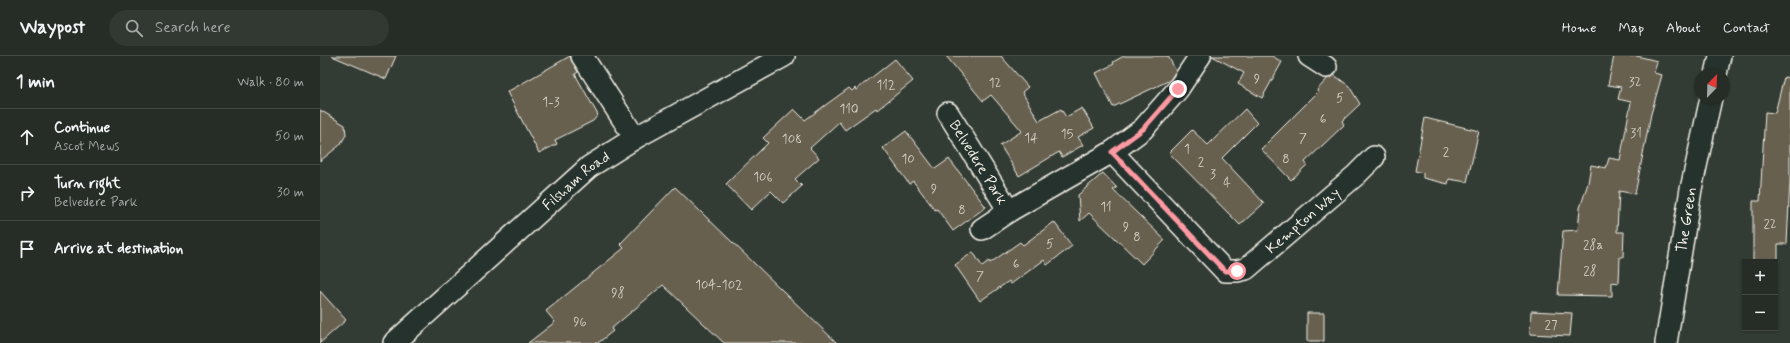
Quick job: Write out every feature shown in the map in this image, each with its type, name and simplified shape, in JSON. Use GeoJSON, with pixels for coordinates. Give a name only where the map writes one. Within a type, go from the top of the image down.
{"type":"FeatureCollection","features":[{"type":"Feature","properties":{"kind":"street"},"geometry":{"type":"LineString","coordinates":[[582,56],[635,138]]}},
{"type":"Feature","properties":{"kind":"street","name":"Filsham Road"},"geometry":{"type":"LineString","coordinates":[[394,343],[420,321],[454,287],[588,166],[635,138],[784,56]]}},
{"type":"Feature","properties":{"kind":"street","name":"Belvedere Park"},"geometry":{"type":"LineString","coordinates":[[982,229],[1009,211],[1112,152],[1143,129],[1178,89],[1200,56]]}},
{"type":"Feature","properties":{"kind":"street"},"geometry":{"type":"LineString","coordinates":[[1309,56],[1326,67]]}},
{"type":"Feature","properties":{"kind":"street"},"geometry":{"type":"LineString","coordinates":[[1717,68],[1720,56]]}},
{"type":"Feature","properties":{"kind":"street","name":"The Green"},"geometry":{"type":"LineString","coordinates":[[1666,343],[1691,189],[1710,104]]}},
{"type":"Feature","properties":{"kind":"street","name":"Belvedere Park"},"geometry":{"type":"LineString","coordinates":[[948,113],[1009,211]]}},
{"type":"Feature","properties":{"kind":"street","name":"Kempton Way"},"geometry":{"type":"LineString","coordinates":[[1112,152],[1225,271],[1237,271],[1246,268],[1356,176],[1374,158]]}},
{"type":"Feature","properties":{"kind":"building"},"geometry":{"type":"Polygon","coordinates":[[[332,56],[396,56],[386,79],[332,56]]]}},
{"type":"Feature","properties":{"kind":"building"},"geometry":{"type":"Polygon","coordinates":[[[570,56],[578,72],[575,74],[598,115],[593,121],[555,140],[557,144],[539,153],[507,92],[570,56]]]}},
{"type":"Feature","properties":{"kind":"building"},"geometry":{"type":"Polygon","coordinates":[[[946,56],[1001,56],[1028,87],[1022,92],[1039,121],[1061,109],[1066,117],[1082,108],[1094,128],[1078,137],[1083,145],[1062,157],[1059,152],[1019,176],[1000,145],[1022,131],[991,95],[983,101],[946,56]]]}},
{"type":"Feature","properties":{"kind":"building"},"geometry":{"type":"Polygon","coordinates":[[[1124,56],[1168,56],[1176,71],[1170,80],[1113,107],[1096,73],[1114,64],[1113,62],[1124,56]]]}},
{"type":"Feature","properties":{"kind":"building"},"geometry":{"type":"Polygon","coordinates":[[[1212,56],[1272,56],[1282,62],[1262,98],[1238,84],[1244,73],[1212,56]]]}},
{"type":"Feature","properties":{"kind":"building"},"geometry":{"type":"Polygon","coordinates":[[[1614,56],[1637,56],[1657,61],[1654,73],[1662,75],[1651,114],[1635,194],[1619,191],[1617,232],[1624,232],[1623,257],[1620,257],[1619,283],[1612,282],[1612,296],[1558,295],[1563,231],[1578,230],[1580,208],[1588,183],[1591,165],[1606,168],[1609,158],[1620,160],[1631,102],[1618,99],[1621,87],[1608,85],[1614,56]]]}},
{"type":"Feature","properties":{"kind":"building"},"geometry":{"type":"Polygon","coordinates":[[[895,59],[913,81],[877,110],[876,108],[845,130],[839,122],[810,148],[819,158],[795,179],[802,186],[783,203],[771,191],[751,210],[726,184],[768,143],[763,138],[794,109],[805,120],[849,88],[852,91],[855,88],[856,90],[895,59]]]}},
{"type":"Feature","properties":{"kind":"building"},"geometry":{"type":"Polygon","coordinates":[[[1334,75],[1349,86],[1360,104],[1342,121],[1344,125],[1305,162],[1307,165],[1291,180],[1261,149],[1318,92],[1317,90],[1328,78],[1334,75]]]}},
{"type":"Feature","properties":{"kind":"building"},"geometry":{"type":"Polygon","coordinates":[[[1784,77],[1790,78],[1790,180],[1787,244],[1778,244],[1778,259],[1753,259],[1753,201],[1760,201],[1765,112],[1775,113],[1784,77]]]}},
{"type":"Feature","properties":{"kind":"building"},"geometry":{"type":"Polygon","coordinates":[[[1245,109],[1257,123],[1222,158],[1264,203],[1240,225],[1169,153],[1192,130],[1208,145],[1245,109]]]}},
{"type":"Feature","properties":{"kind":"building"},"geometry":{"type":"Polygon","coordinates":[[[320,110],[345,125],[346,135],[340,145],[320,161],[320,110]]]}},
{"type":"Feature","properties":{"kind":"building"},"geometry":{"type":"Polygon","coordinates":[[[1425,118],[1479,131],[1467,182],[1449,179],[1448,184],[1423,178],[1423,173],[1415,171],[1425,118]]]}},
{"type":"Feature","properties":{"kind":"building"},"geometry":{"type":"Polygon","coordinates":[[[906,131],[935,169],[949,159],[986,207],[953,231],[937,209],[935,210],[913,181],[909,184],[883,148],[906,131]]]}},
{"type":"Feature","properties":{"kind":"building"},"geometry":{"type":"Polygon","coordinates":[[[1103,173],[1117,188],[1113,190],[1165,240],[1142,264],[1089,213],[1080,221],[1078,195],[1103,173]]]}},
{"type":"Feature","properties":{"kind":"building"},"geometry":{"type":"Polygon","coordinates":[[[675,187],[837,343],[724,343],[663,285],[611,329],[613,331],[598,343],[528,343],[555,322],[546,311],[624,248],[620,244],[675,187]]]}},
{"type":"Feature","properties":{"kind":"building"},"geometry":{"type":"Polygon","coordinates":[[[1054,222],[1072,246],[1047,265],[1044,260],[1011,284],[1009,281],[980,301],[955,265],[973,252],[982,266],[989,261],[990,263],[1020,242],[1023,245],[1054,222]]]}},
{"type":"Feature","properties":{"kind":"building"},"geometry":{"type":"Polygon","coordinates":[[[320,291],[346,320],[320,343],[320,291]]]}},
{"type":"Feature","properties":{"kind":"building"},"geometry":{"type":"Polygon","coordinates":[[[1531,311],[1572,313],[1570,336],[1530,334],[1531,311]]]}},
{"type":"Feature","properties":{"kind":"building"},"geometry":{"type":"Polygon","coordinates":[[[1307,313],[1324,313],[1324,341],[1307,341],[1307,313]]]}},
{"type":"Feature","properties":{"kind":"route"},"geometry":{"type":"LineString","coordinates":[[1178,89],[1143,129],[1112,152],[1225,271],[1237,271]]}}]}
